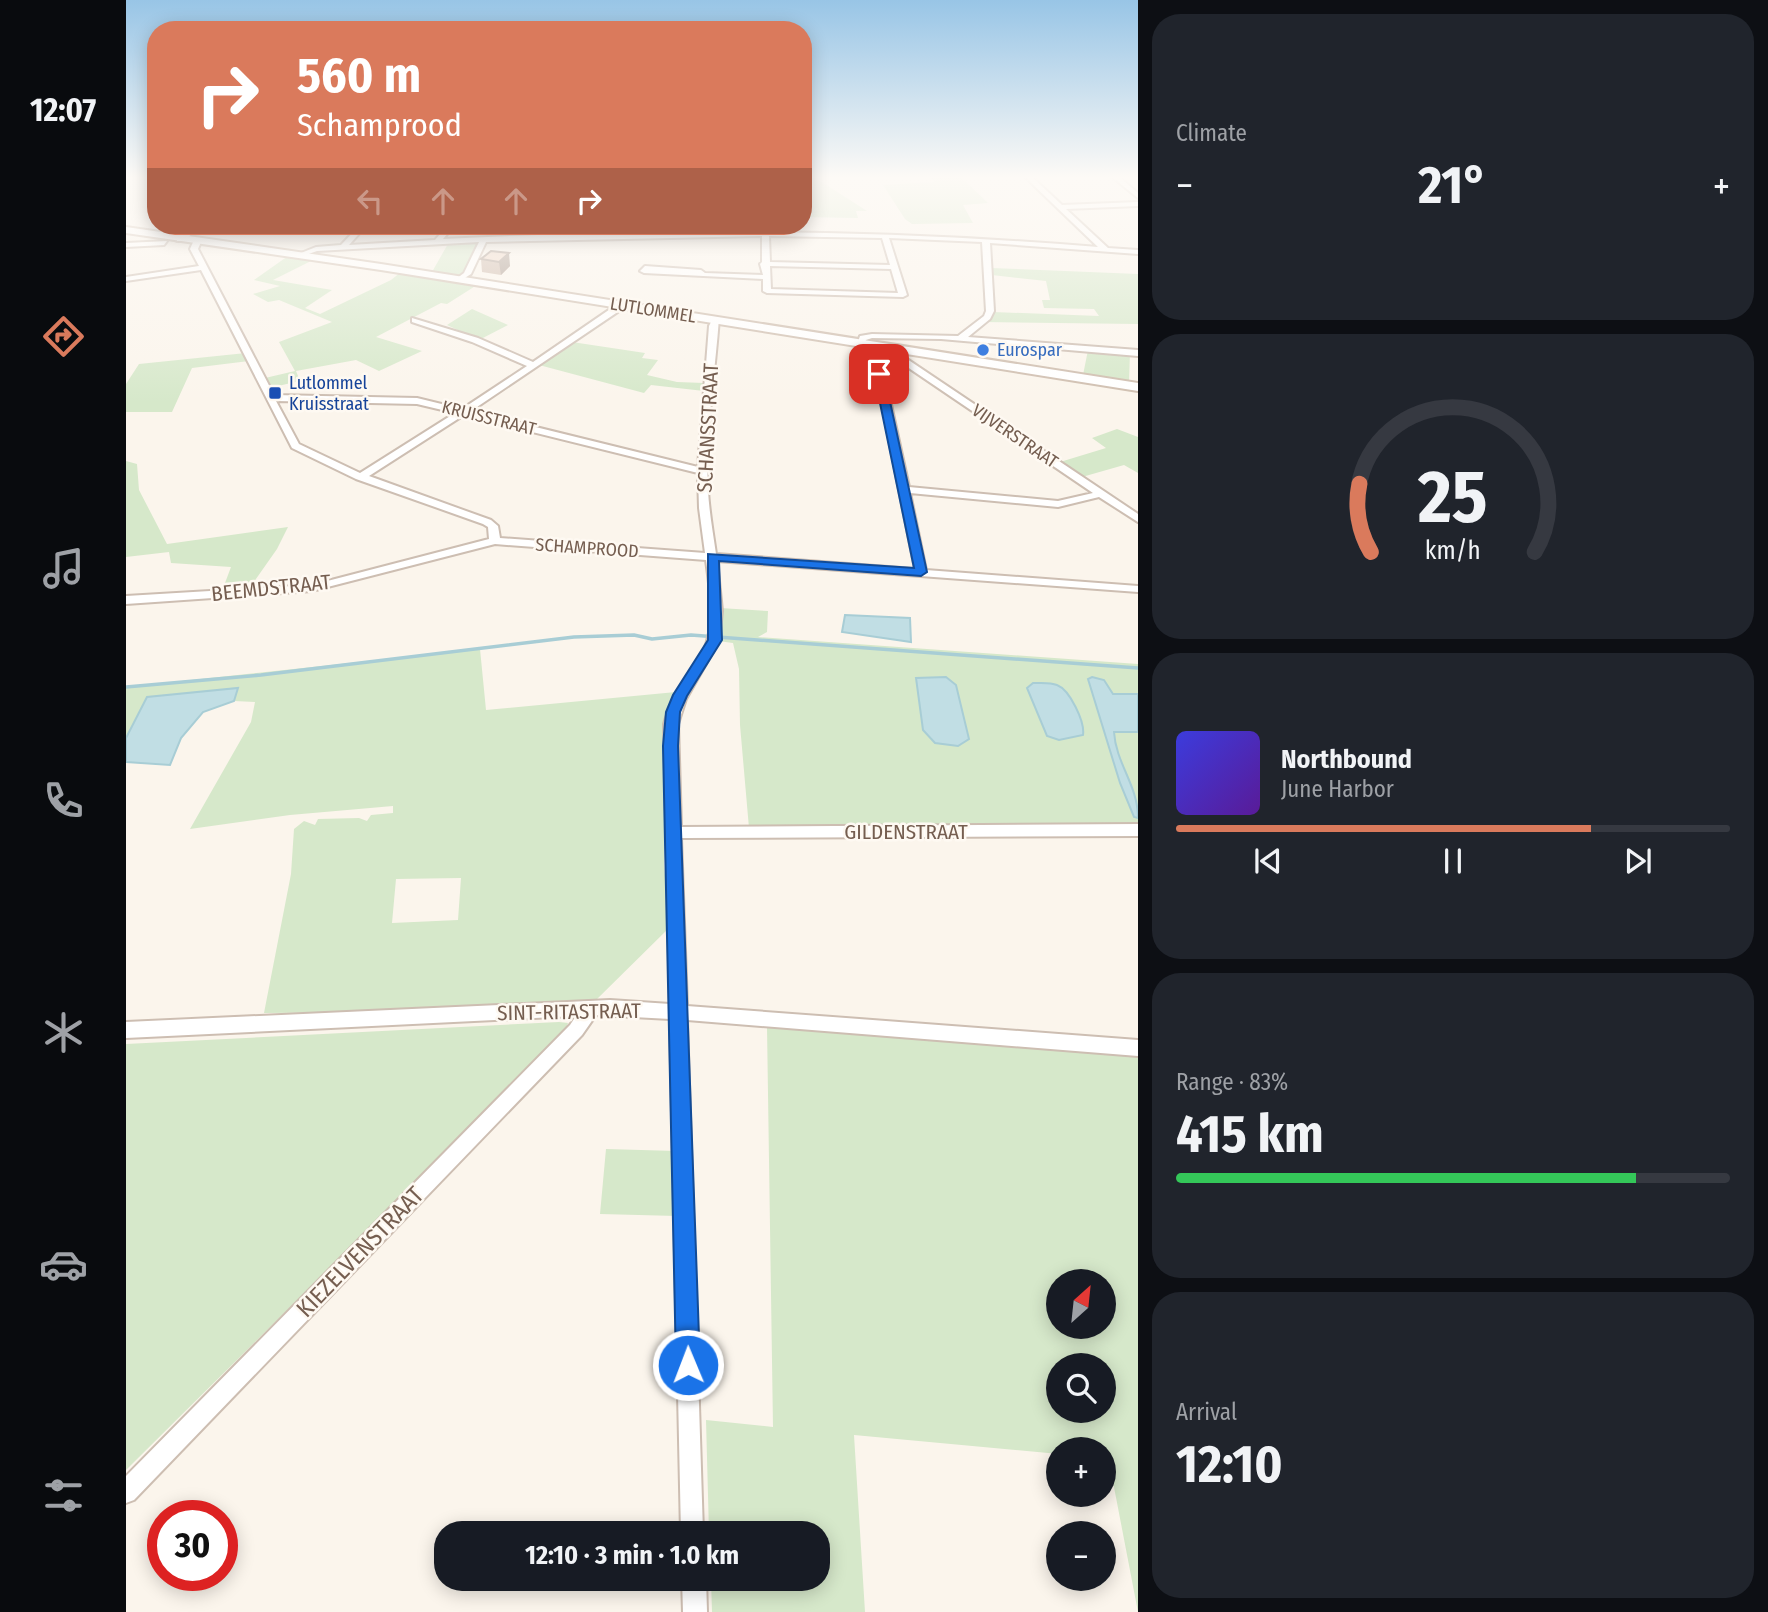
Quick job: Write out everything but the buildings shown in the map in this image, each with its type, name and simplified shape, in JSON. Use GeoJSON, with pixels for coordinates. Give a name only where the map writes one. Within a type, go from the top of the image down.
{"type":"FeatureCollection","features":[{"type":"Feature","properties":{"kind":"main road","name":"LUTLOMMEL"},"geometry":{"type":"LineString","coordinates":[[278,252],[1138,387]]}},
{"type":"Feature","properties":{"kind":"street"},"geometry":{"type":"LineString","coordinates":[[195,252],[223,312],[249,352],[295,446],[316,459],[360,477],[487,522],[494,526],[495,541]]}},
{"type":"Feature","properties":{"kind":"street"},"geometry":{"type":"LineString","coordinates":[[300,255],[306,252]]}},
{"type":"Feature","properties":{"kind":"street"},"geometry":{"type":"LineString","coordinates":[[460,279],[467,274],[478,252]]}},
{"type":"Feature","properties":{"kind":"street"},"geometry":{"type":"LineString","coordinates":[[764,252],[767,291],[903,295],[890,252]]}},
{"type":"Feature","properties":{"kind":"street"},"geometry":{"type":"LineString","coordinates":[[961,338],[988,317],[990,311],[987,252]]}},
{"type":"Feature","properties":{"kind":"street"},"geometry":{"type":"LineString","coordinates":[[764,264],[895,267]]}},
{"type":"Feature","properties":{"kind":"street"},"geometry":{"type":"LineString","coordinates":[[126,279],[203,268]]}},
{"type":"Feature","properties":{"kind":"street"},"geometry":{"type":"LineString","coordinates":[[703,275],[701,272],[645,268],[644,271],[703,275],[766,277]]}},
{"type":"Feature","properties":{"kind":"street"},"geometry":{"type":"LineString","coordinates":[[360,477],[465,411],[622,305]]}},
{"type":"Feature","properties":{"kind":"street"},"geometry":{"type":"LineString","coordinates":[[415,320],[475,340],[533,365]]}},
{"type":"Feature","properties":{"kind":"street","name":"SCHANSSTRAAT"},"geometry":{"type":"LineString","coordinates":[[692,1521],[673,712],[680,695],[715,638],[713,557],[703,493],[703,471],[713,326],[716,320]]}},
{"type":"Feature","properties":{"kind":"street"},"geometry":{"type":"LineString","coordinates":[[860,343],[863,338],[873,336],[961,338],[1138,352]]}},
{"type":"Feature","properties":{"kind":"street"},"geometry":{"type":"LineString","coordinates":[[874,345],[921,572]]}},
{"type":"Feature","properties":{"kind":"street","name":"VIJVERSTRAAT"},"geometry":{"type":"LineString","coordinates":[[899,349],[900,358],[1138,519]]}},
{"type":"Feature","properties":{"kind":"street","name":"KRUISSTRAAT"},"geometry":{"type":"LineString","coordinates":[[272,398],[403,398],[703,471]]}},
{"type":"Feature","properties":{"kind":"street"},"geometry":{"type":"LineString","coordinates":[[905,490],[976,497],[978,502],[990,505],[1046,509],[1101,494]]}},
{"type":"Feature","properties":{"kind":"street","name":"SCHAMPROOD"},"geometry":{"type":"LineString","coordinates":[[495,541],[1138,589]]}},
{"type":"Feature","properties":{"kind":"street","name":"BEEMDSTRAAT"},"geometry":{"type":"LineString","coordinates":[[126,600],[312,588],[495,541]]}},
{"type":"Feature","properties":{"kind":"street","name":"GILDENSTRAAT"},"geometry":{"type":"LineString","coordinates":[[674,833],[1138,830]]}},
{"type":"Feature","properties":{"kind":"street","name":"SINT-RITASTRAAT"},"geometry":{"type":"LineString","coordinates":[[126,1030],[591,1008],[1138,1048]]}},
{"type":"Feature","properties":{"kind":"street","name":"KIEZELVENSTRAAT"},"geometry":{"type":"LineString","coordinates":[[126,1492],[576,1030],[591,1008]]}},
{"type":"Feature","properties":{"kind":"street"},"geometry":{"type":"LineString","coordinates":[[694,1591],[695,1612]]}},
{"type":"Feature","properties":{"kind":"green space"},"geometry":{"type":"Polygon","coordinates":[[[443,252],[474,252],[464,273],[453,276],[432,272],[443,252]]]}},
{"type":"Feature","properties":{"kind":"green space"},"geometry":{"type":"Polygon","coordinates":[[[288,256],[315,259],[273,280],[332,290],[305,308],[320,314],[391,280],[401,272],[477,285],[447,304],[441,303],[376,337],[422,351],[379,371],[356,360],[296,371],[300,381],[269,388],[265,378],[295,371],[279,342],[332,322],[279,300],[268,302],[253,294],[280,286],[254,280],[288,256]]]}},
{"type":"Feature","properties":{"kind":"green space"},"geometry":{"type":"Polygon","coordinates":[[[991,268],[1138,274],[1138,324],[984,322],[993,312],[1099,316],[1094,309],[1044,308],[1042,300],[1050,300],[1046,281],[992,275],[991,268]]]}},
{"type":"Feature","properties":{"kind":"green space"},"geometry":{"type":"Polygon","coordinates":[[[472,309],[508,325],[479,340],[447,325],[472,309]]]}},
{"type":"Feature","properties":{"kind":"green space"},"geometry":{"type":"Polygon","coordinates":[[[572,342],[645,353],[642,358],[658,360],[647,375],[677,382],[704,383],[704,391],[651,385],[644,393],[539,365],[572,342]]]}},
{"type":"Feature","properties":{"kind":"green space"},"geometry":{"type":"Polygon","coordinates":[[[1088,350],[1130,353],[1129,383],[1083,375],[1088,350]]]}},
{"type":"Feature","properties":{"kind":"green space"},"geometry":{"type":"Polygon","coordinates":[[[246,353],[249,361],[192,368],[172,412],[126,412],[126,384],[139,364],[246,353]]]}},
{"type":"Feature","properties":{"kind":"green space"},"geometry":{"type":"Polygon","coordinates":[[[1117,429],[1138,437],[1138,473],[1124,465],[1082,477],[1060,462],[1106,448],[1092,438],[1117,429]]]}},
{"type":"Feature","properties":{"kind":"green space"},"geometry":{"type":"Polygon","coordinates":[[[126,461],[137,464],[139,490],[167,544],[288,527],[277,549],[249,589],[222,591],[231,567],[171,563],[169,552],[126,557],[126,461]]]}},
{"type":"Feature","properties":{"kind":"green space"},"geometry":{"type":"Polygon","coordinates":[[[720,608],[768,611],[767,632],[758,637],[1138,664],[1138,825],[749,828],[740,725],[739,669],[733,643],[718,641],[720,608]]]}},
{"type":"Feature","properties":{"kind":"green space"},"geometry":{"type":"Polygon","coordinates":[[[480,649],[486,710],[676,692],[665,722],[664,865],[670,927],[594,1002],[394,1012],[264,1013],[291,874],[294,829],[304,821],[315,825],[318,819],[359,818],[367,821],[371,815],[393,813],[393,806],[290,815],[190,829],[251,722],[255,702],[234,701],[238,689],[126,738],[126,687],[480,649]],[[461,878],[396,879],[392,923],[458,920],[461,878]]]}},
{"type":"Feature","properties":{"kind":"green space"},"geometry":{"type":"Polygon","coordinates":[[[568,1023],[562,1037],[126,1470],[126,1044],[568,1023]]]}},
{"type":"Feature","properties":{"kind":"green space"},"geometry":{"type":"Polygon","coordinates":[[[767,1027],[1138,1056],[1138,1612],[1116,1497],[1116,1437],[1046,1437],[1046,1453],[854,1435],[865,1612],[712,1612],[711,1591],[830,1591],[830,1521],[709,1521],[706,1420],[773,1427],[767,1027]]]}},
{"type":"Feature","properties":{"kind":"green space"},"geometry":{"type":"Polygon","coordinates":[[[606,1149],[676,1151],[677,1216],[600,1214],[606,1149]]]}},
{"type":"Feature","properties":{"kind":"water"},"geometry":{"type":"Polygon","coordinates":[[[845,615],[910,618],[911,642],[842,632],[845,615]]]}},
{"type":"Feature","properties":{"kind":"water"},"geometry":{"type":"Polygon","coordinates":[[[946,677],[956,685],[969,739],[958,746],[935,743],[923,730],[916,678],[946,677]]]}},
{"type":"Feature","properties":{"kind":"water"},"geometry":{"type":"Polygon","coordinates":[[[1092,677],[1104,680],[1113,694],[1138,694],[1138,732],[1114,732],[1119,754],[1135,795],[1138,818],[1134,817],[1120,783],[1088,679],[1092,677]]]}},
{"type":"Feature","properties":{"kind":"water"},"geometry":{"type":"Polygon","coordinates":[[[1033,683],[1054,684],[1067,693],[1079,715],[1083,735],[1059,740],[1047,736],[1027,688],[1033,683]]]}},
{"type":"Feature","properties":{"kind":"water"},"geometry":{"type":"Polygon","coordinates":[[[238,688],[234,701],[203,712],[181,738],[170,765],[126,762],[126,738],[147,697],[238,688]]]}},
{"type":"Feature","properties":{"kind":"waterway"},"geometry":{"type":"LineString","coordinates":[[126,687],[261,675],[574,637],[634,635],[652,639],[691,635],[1138,668]]}},
{"type":"Feature","properties":{"kind":"place","name":"Eurospar"},"geometry":{"type":"Point","coordinates":[983,350]}},
{"type":"Feature","properties":{"kind":"place","name":"Lutlommel Kruisstraat"},"geometry":{"type":"Point","coordinates":[275,393]}},
{"type":"Feature","properties":{"kind":"route"},"geometry":{"type":"LineString","coordinates":[[688,1365],[671,746],[673,712],[680,695],[715,640],[717,627],[713,557],[921,572],[879,374]]}}]}
